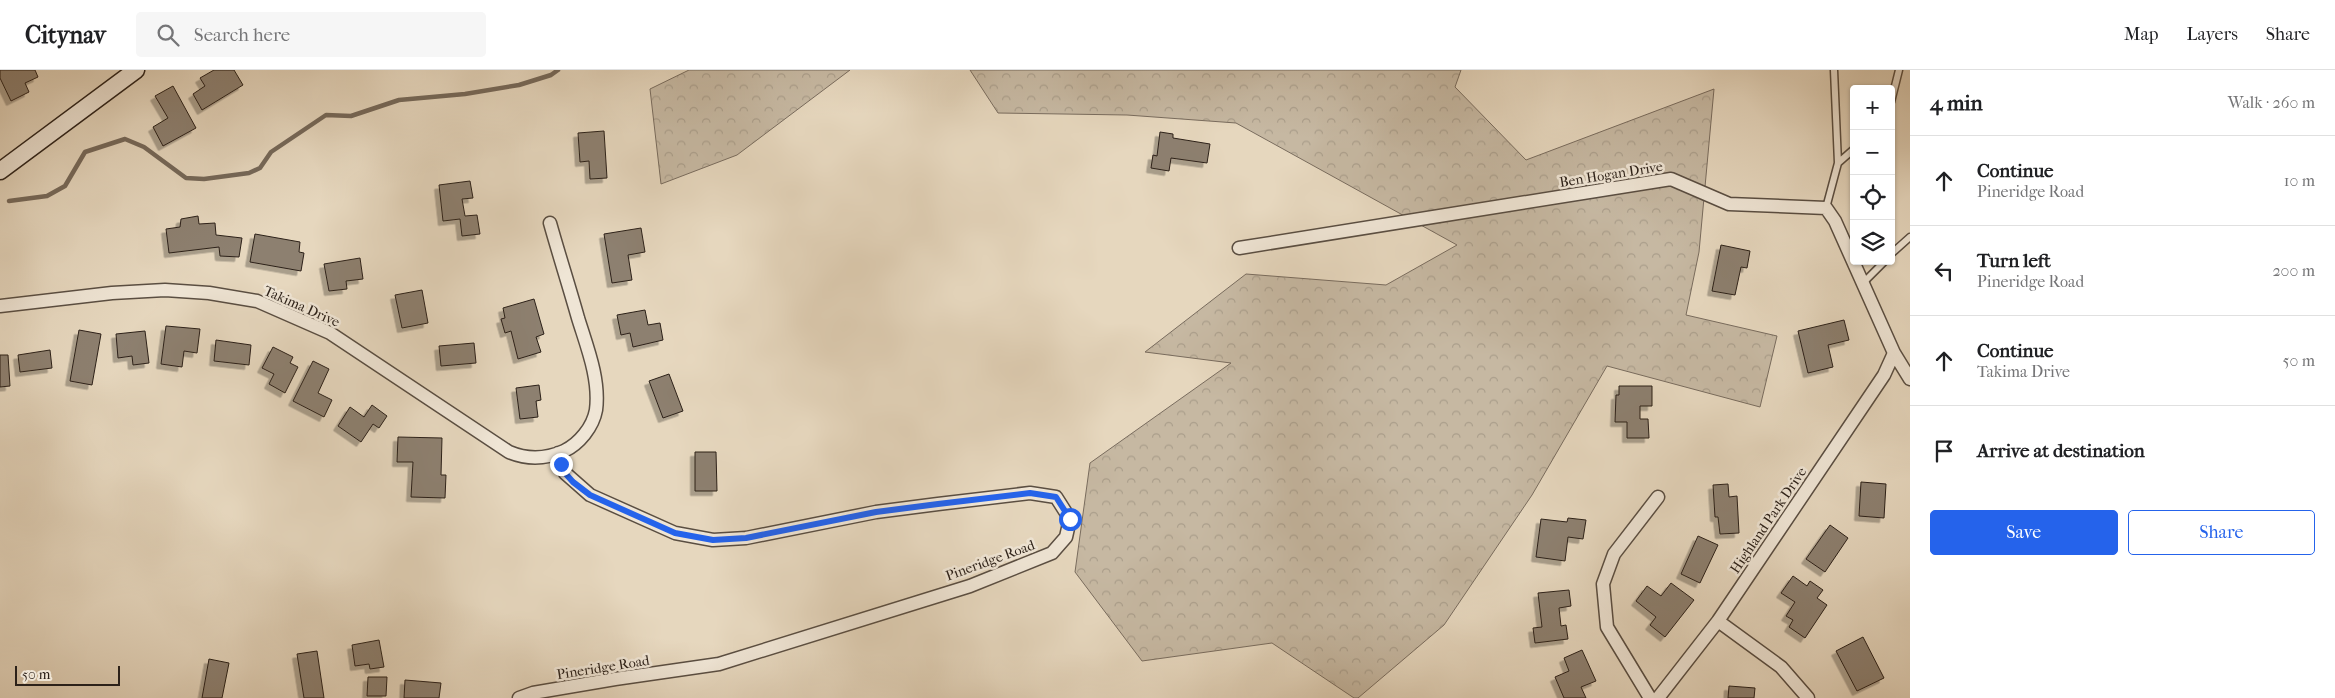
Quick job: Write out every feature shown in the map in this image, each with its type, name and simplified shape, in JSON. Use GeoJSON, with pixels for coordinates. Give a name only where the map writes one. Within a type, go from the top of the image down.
{"type":"FeatureCollection","features":[{"type":"Feature","properties":{"kind":"street"},"geometry":{"type":"LineString","coordinates":[[0,171],[133,71]]}},
{"type":"Feature","properties":{"kind":"street","name":"Ben Hogan Drive"},"geometry":{"type":"LineString","coordinates":[[1240,248],[1671,179],[1729,204],[1826,208]]}},
{"type":"Feature","properties":{"kind":"street"},"geometry":{"type":"LineString","coordinates":[[1826,208],[1835,221],[1894,353],[1910,379]]}},
{"type":"Feature","properties":{"kind":"street","name":"Takima Drive"},"geometry":{"type":"LineString","coordinates":[[0,306],[112,293],[165,290],[209,293],[257,301],[330,333],[509,452],[536,458],[558,454],[574,445],[587,431],[595,413],[596,398],[590,357],[550,223]]}},
{"type":"Feature","properties":{"kind":"street","name":"Highland Park Drive"},"geometry":{"type":"LineString","coordinates":[[1658,698],[1718,621],[1884,375],[1894,353]]}},
{"type":"Feature","properties":{"kind":"street","name":"Pineridge Road"},"geometry":{"type":"LineString","coordinates":[[519,698],[533,693],[719,664],[970,586],[1052,552],[1066,538],[1070,519],[1056,497],[1036,493],[876,512],[746,538],[713,540],[675,533],[584,490],[565,473],[558,454]]}},
{"type":"Feature","properties":{"kind":"street"},"geometry":{"type":"LineString","coordinates":[[1650,698],[1607,627],[1603,584],[1614,554],[1658,497]]}},
{"type":"Feature","properties":{"kind":"street"},"geometry":{"type":"LineString","coordinates":[[1718,621],[1782,667],[1808,698]]}},
{"type":"Feature","properties":{"kind":"lane"},"geometry":{"type":"LineString","coordinates":[[1826,208],[1838,163],[1834,70]]}},
{"type":"Feature","properties":{"kind":"lane"},"geometry":{"type":"LineString","coordinates":[[1895,86],[1899,70]]}},
{"type":"Feature","properties":{"kind":"lane"},"geometry":{"type":"LineString","coordinates":[[1838,163],[1850,152]]}},
{"type":"Feature","properties":{"kind":"lane"},"geometry":{"type":"LineString","coordinates":[[1895,250],[1910,237]]}},
{"type":"Feature","properties":{"kind":"lane"},"geometry":{"type":"LineString","coordinates":[[1863,283],[1881,265]]}},
{"type":"Feature","properties":{"kind":"green space"},"geometry":{"type":"Polygon","coordinates":[[[689,70],[850,70],[737,155],[661,184],[650,89],[689,70]]]}},
{"type":"Feature","properties":{"kind":"green space"},"geometry":{"type":"Polygon","coordinates":[[[970,70],[1461,70],[1455,87],[1526,160],[1714,89],[1699,252],[1686,315],[1777,336],[1760,407],[1607,366],[1532,495],[1444,625],[1358,698],[1354,698],[1272,643],[1142,661],[1075,572],[1090,463],[1231,363],[1145,352],[1246,274],[1386,285],[1457,245],[1236,123],[1127,115],[998,113],[970,70]]]}},
{"type":"Feature","properties":{"kind":"building"},"geometry":{"type":"Polygon","coordinates":[[[0,70],[35,70],[38,77],[25,83],[29,92],[11,101],[0,78],[0,70]]]}},
{"type":"Feature","properties":{"kind":"building"},"geometry":{"type":"Polygon","coordinates":[[[214,70],[234,70],[243,85],[202,110],[193,94],[205,86],[200,78],[214,70]]]}},
{"type":"Feature","properties":{"kind":"building"},"geometry":{"type":"Polygon","coordinates":[[[173,86],[196,128],[163,146],[153,127],[168,118],[155,96],[173,86]]]}},
{"type":"Feature","properties":{"kind":"building"},"geometry":{"type":"Polygon","coordinates":[[[604,131],[607,178],[590,179],[589,161],[580,162],[578,133],[604,131]]]}},
{"type":"Feature","properties":{"kind":"building"},"geometry":{"type":"Polygon","coordinates":[[[1160,132],[1173,134],[1173,138],[1210,144],[1207,163],[1171,158],[1169,171],[1151,168],[1153,155],[1157,156],[1160,132]]]}},
{"type":"Feature","properties":{"kind":"building"},"geometry":{"type":"Polygon","coordinates":[[[470,181],[473,198],[462,199],[465,216],[477,215],[480,234],[462,236],[460,219],[443,221],[439,185],[470,181]]]}},
{"type":"Feature","properties":{"kind":"building"},"geometry":{"type":"Polygon","coordinates":[[[198,216],[199,224],[215,223],[216,235],[242,238],[239,257],[220,256],[219,247],[169,253],[166,229],[180,227],[181,219],[198,216]]]}},
{"type":"Feature","properties":{"kind":"building"},"geometry":{"type":"Polygon","coordinates":[[[641,228],[645,252],[628,255],[632,280],[612,283],[604,234],[641,228]]]}},
{"type":"Feature","properties":{"kind":"building"},"geometry":{"type":"Polygon","coordinates":[[[255,234],[300,242],[299,252],[304,253],[301,271],[250,262],[255,234]]]}},
{"type":"Feature","properties":{"kind":"building"},"geometry":{"type":"Polygon","coordinates":[[[1721,245],[1750,251],[1747,268],[1741,267],[1735,295],[1712,291],[1721,245]]]}},
{"type":"Feature","properties":{"kind":"building"},"geometry":{"type":"Polygon","coordinates":[[[360,258],[363,279],[346,281],[347,289],[329,291],[324,264],[360,258]]]}},
{"type":"Feature","properties":{"kind":"building"},"geometry":{"type":"Polygon","coordinates":[[[422,290],[428,323],[402,328],[395,295],[422,290]]]}},
{"type":"Feature","properties":{"kind":"building"},"geometry":{"type":"Polygon","coordinates":[[[534,299],[544,334],[536,337],[541,352],[518,359],[511,331],[505,333],[501,319],[505,318],[503,308],[534,299]]]}},
{"type":"Feature","properties":{"kind":"building"},"geometry":{"type":"Polygon","coordinates":[[[645,310],[648,325],[660,323],[663,340],[633,347],[630,333],[621,335],[617,315],[645,310]]]}},
{"type":"Feature","properties":{"kind":"building"},"geometry":{"type":"Polygon","coordinates":[[[1844,320],[1849,340],[1828,345],[1833,367],[1808,373],[1798,331],[1844,320]]]}},
{"type":"Feature","properties":{"kind":"building"},"geometry":{"type":"Polygon","coordinates":[[[166,326],[200,329],[197,353],[184,351],[182,367],[161,364],[166,326]]]}},
{"type":"Feature","properties":{"kind":"building"},"geometry":{"type":"Polygon","coordinates":[[[79,330],[101,334],[92,385],[70,381],[79,330]]]}},
{"type":"Feature","properties":{"kind":"building"},"geometry":{"type":"Polygon","coordinates":[[[145,331],[149,363],[133,365],[132,356],[118,358],[116,334],[145,331]]]}},
{"type":"Feature","properties":{"kind":"building"},"geometry":{"type":"Polygon","coordinates":[[[216,340],[251,345],[249,365],[214,361],[216,340]]]}},
{"type":"Feature","properties":{"kind":"building"},"geometry":{"type":"Polygon","coordinates":[[[474,343],[476,363],[441,366],[439,346],[474,343]]]}},
{"type":"Feature","properties":{"kind":"building"},"geometry":{"type":"Polygon","coordinates":[[[273,347],[293,357],[290,363],[298,367],[285,393],[269,384],[274,374],[262,368],[273,347]]]}},
{"type":"Feature","properties":{"kind":"building"},"geometry":{"type":"Polygon","coordinates":[[[50,350],[52,368],[20,372],[18,355],[50,350]]]}},
{"type":"Feature","properties":{"kind":"building"},"geometry":{"type":"Polygon","coordinates":[[[0,355],[8,355],[10,386],[0,387],[0,355]]]}},
{"type":"Feature","properties":{"kind":"building"},"geometry":{"type":"Polygon","coordinates":[[[313,361],[329,369],[318,393],[332,400],[324,417],[293,401],[313,361]]]}},
{"type":"Feature","properties":{"kind":"building"},"geometry":{"type":"Polygon","coordinates":[[[669,374],[683,411],[663,418],[649,381],[669,374]]]}},
{"type":"Feature","properties":{"kind":"building"},"geometry":{"type":"Polygon","coordinates":[[[539,385],[541,400],[536,401],[538,417],[520,419],[516,388],[539,385]]]}},
{"type":"Feature","properties":{"kind":"building"},"geometry":{"type":"Polygon","coordinates":[[[1619,386],[1652,386],[1652,406],[1640,406],[1640,419],[1648,419],[1649,438],[1627,438],[1627,422],[1615,422],[1616,395],[1619,395],[1619,386]]]}},
{"type":"Feature","properties":{"kind":"building"},"geometry":{"type":"Polygon","coordinates":[[[372,405],[387,416],[379,428],[373,424],[361,442],[338,426],[350,407],[364,417],[372,405]]]}},
{"type":"Feature","properties":{"kind":"building"},"geometry":{"type":"Polygon","coordinates":[[[398,437],[442,438],[441,475],[446,475],[445,498],[411,497],[413,462],[397,462],[398,437]]]}},
{"type":"Feature","properties":{"kind":"building"},"geometry":{"type":"Polygon","coordinates":[[[695,452],[716,452],[717,491],[695,491],[695,452]]]}},
{"type":"Feature","properties":{"kind":"building"},"geometry":{"type":"Polygon","coordinates":[[[1861,482],[1886,484],[1884,518],[1859,516],[1861,482]]]}},
{"type":"Feature","properties":{"kind":"building"},"geometry":{"type":"Polygon","coordinates":[[[1728,484],[1729,497],[1737,496],[1739,533],[1720,534],[1718,517],[1715,517],[1713,485],[1728,484]]]}},
{"type":"Feature","properties":{"kind":"building"},"geometry":{"type":"Polygon","coordinates":[[[1568,518],[1586,520],[1583,539],[1568,537],[1565,561],[1536,557],[1541,519],[1567,522],[1568,518]]]}},
{"type":"Feature","properties":{"kind":"building"},"geometry":{"type":"Polygon","coordinates":[[[1830,525],[1848,538],[1825,572],[1806,559],[1830,525]]]}},
{"type":"Feature","properties":{"kind":"building"},"geometry":{"type":"Polygon","coordinates":[[[1698,536],[1718,545],[1700,583],[1681,574],[1698,536]]]}},
{"type":"Feature","properties":{"kind":"building"},"geometry":{"type":"Polygon","coordinates":[[[1793,576],[1807,586],[1810,581],[1823,590],[1817,598],[1827,605],[1805,638],[1789,627],[1793,620],[1786,616],[1795,602],[1781,593],[1793,576]]]}},
{"type":"Feature","properties":{"kind":"building"},"geometry":{"type":"Polygon","coordinates":[[[1671,583],[1694,600],[1665,637],[1650,625],[1656,617],[1636,601],[1647,586],[1661,596],[1671,583]]]}},
{"type":"Feature","properties":{"kind":"building"},"geometry":{"type":"Polygon","coordinates":[[[1569,590],[1571,606],[1559,608],[1561,626],[1566,625],[1568,639],[1535,643],[1533,628],[1542,627],[1538,593],[1569,590]]]}},
{"type":"Feature","properties":{"kind":"building"},"geometry":{"type":"Polygon","coordinates":[[[1863,637],[1884,678],[1857,691],[1836,651],[1863,637]]]}},
{"type":"Feature","properties":{"kind":"building"},"geometry":{"type":"Polygon","coordinates":[[[379,640],[384,667],[370,669],[369,664],[355,666],[352,645],[379,640]]]}},
{"type":"Feature","properties":{"kind":"building"},"geometry":{"type":"Polygon","coordinates":[[[1582,650],[1596,681],[1581,687],[1586,698],[1564,698],[1555,677],[1569,671],[1564,658],[1582,650]]]}},
{"type":"Feature","properties":{"kind":"building"},"geometry":{"type":"Polygon","coordinates":[[[317,651],[324,698],[304,698],[297,654],[317,651]]]}},
{"type":"Feature","properties":{"kind":"building"},"geometry":{"type":"Polygon","coordinates":[[[209,659],[229,663],[222,698],[202,698],[209,659]]]}},
{"type":"Feature","properties":{"kind":"building"},"geometry":{"type":"Polygon","coordinates":[[[368,677],[387,677],[386,696],[367,696],[368,677]]]}},
{"type":"Feature","properties":{"kind":"building"},"geometry":{"type":"Polygon","coordinates":[[[405,680],[441,683],[439,698],[404,698],[405,680]]]}},
{"type":"Feature","properties":{"kind":"building"},"geometry":{"type":"Polygon","coordinates":[[[1729,686],[1755,688],[1754,698],[1728,698],[1729,686]]]}},
{"type":"Feature","properties":{"kind":"waterway"},"geometry":{"type":"LineString","coordinates":[[9,201],[47,196],[65,186],[85,152],[125,139],[144,147],[186,178],[204,179],[249,173],[260,168],[271,152],[326,115],[351,116],[399,100],[465,94],[519,85],[551,75],[558,70]]}},
{"type":"Feature","properties":{"kind":"route"},"geometry":{"type":"LineString","coordinates":[[561,464],[565,473],[573,482],[590,495],[675,533],[713,540],[746,538],[876,512],[1030,493],[1041,493],[1056,497],[1070,519]]}}]}
